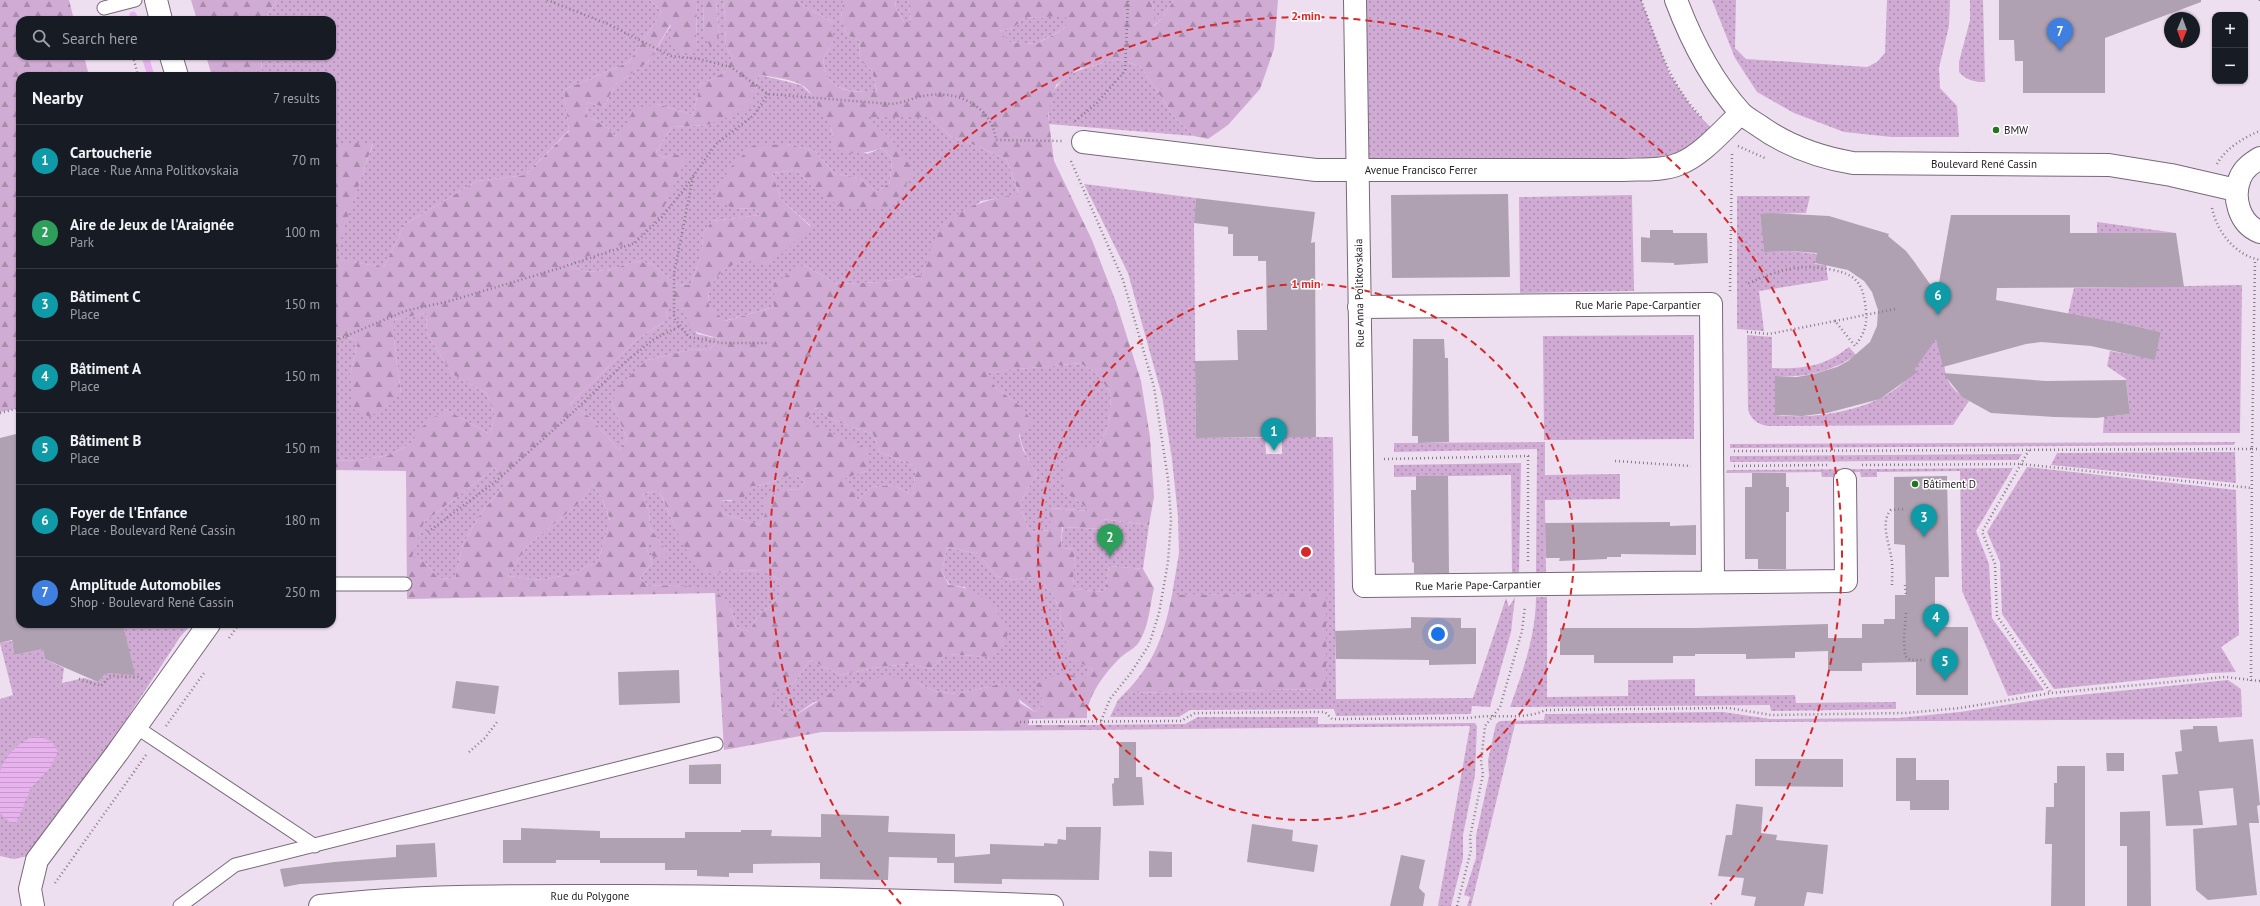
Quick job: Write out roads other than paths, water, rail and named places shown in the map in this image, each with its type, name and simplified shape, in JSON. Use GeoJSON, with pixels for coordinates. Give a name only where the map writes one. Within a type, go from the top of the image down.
{"type":"FeatureCollection","features":[{"type":"Feature","properties":{"kind":"street"},"geometry":{"type":"LineString","coordinates":[[156,0],[160,16]]}},
{"type":"Feature","properties":{"kind":"street","name":"Rue Anna Politkovskaia"},"geometry":{"type":"LineString","coordinates":[[1355,0],[1364,586]]}},
{"type":"Feature","properties":{"kind":"street","name":"Boulevard René Cassin"},"geometry":{"type":"LineString","coordinates":[[1676,0],[1686,28],[1710,71],[1742,113],[1773,136],[1801,150],[1825,158],[1853,163],[2109,165],[2171,175],[2236,190]]}},
{"type":"Feature","properties":{"kind":"street"},"geometry":{"type":"LineString","coordinates":[[172,60],[176,72]]}},
{"type":"Feature","properties":{"kind":"street","name":"Avenue Francisco Ferrer"},"geometry":{"type":"LineString","coordinates":[[1070,141],[1316,170],[1623,170],[1665,168],[1679,164],[1694,156],[1742,113]]}},
{"type":"Feature","properties":{"kind":"street"},"geometry":{"type":"LineString","coordinates":[[2260,158],[2249,165],[2240,176],[2236,190],[2237,206],[2245,220],[2260,232]]}},
{"type":"Feature","properties":{"kind":"street","name":"Rue Marie Pape-Carpantier"},"geometry":{"type":"LineString","coordinates":[[1360,307],[1711,304],[1712,582]]}},
{"type":"Feature","properties":{"kind":"street","name":"Rue Marie Pape-Carpantier"},"geometry":{"type":"LineString","coordinates":[[1364,586],[1846,581],[1844,470]]}},
{"type":"Feature","properties":{"kind":"street"},"geometry":{"type":"LineString","coordinates":[[33,906],[30,889],[37,860],[136,727],[206,628]]}},
{"type":"Feature","properties":{"kind":"street","name":"Rue du Polygone"},"geometry":{"type":"LineString","coordinates":[[320,906],[534,896],[790,897],[1052,906]]}},
{"type":"Feature","properties":{"kind":"lane"},"geometry":{"type":"LineString","coordinates":[[104,8],[135,0]]}},
{"type":"Feature","properties":{"kind":"lane"},"geometry":{"type":"LineString","coordinates":[[336,584],[405,584]]}},
{"type":"Feature","properties":{"kind":"lane"},"geometry":{"type":"LineString","coordinates":[[136,727],[315,846]]}},
{"type":"Feature","properties":{"kind":"lane"},"geometry":{"type":"LineString","coordinates":[[180,906],[235,865],[716,744]]}},
{"type":"Feature","properties":{"kind":"waterway"},"geometry":{"type":"LineString","coordinates":[[146,60],[150,72]]}},
{"type":"Feature","properties":{"kind":"place","name":"Amplitude Automobiles"},"geometry":{"type":"Point","coordinates":[2060,51]}},
{"type":"Feature","properties":{"kind":"place","name":"BMW"},"geometry":{"type":"Point","coordinates":[1996,130]}},
{"type":"Feature","properties":{"kind":"place","name":"Foyer de l'Enfance"},"geometry":{"type":"Point","coordinates":[1938,315]}},
{"type":"Feature","properties":{"kind":"place","name":"Cartoucherie"},"geometry":{"type":"Point","coordinates":[1274,451]}},
{"type":"Feature","properties":{"kind":"place","name":"Bâtiment D"},"geometry":{"type":"Point","coordinates":[1915,484]}},
{"type":"Feature","properties":{"kind":"place","name":"Bâtiment C"},"geometry":{"type":"Point","coordinates":[1924,537]}},
{"type":"Feature","properties":{"kind":"place","name":"Aire de Jeux de l'Araignée"},"geometry":{"type":"Point","coordinates":[1110,557]}},
{"type":"Feature","properties":{"kind":"place","name":"Bâtiment A"},"geometry":{"type":"Point","coordinates":[1936,637]}},
{"type":"Feature","properties":{"kind":"place","name":"Bâtiment B"},"geometry":{"type":"Point","coordinates":[1945,681]}}]}
